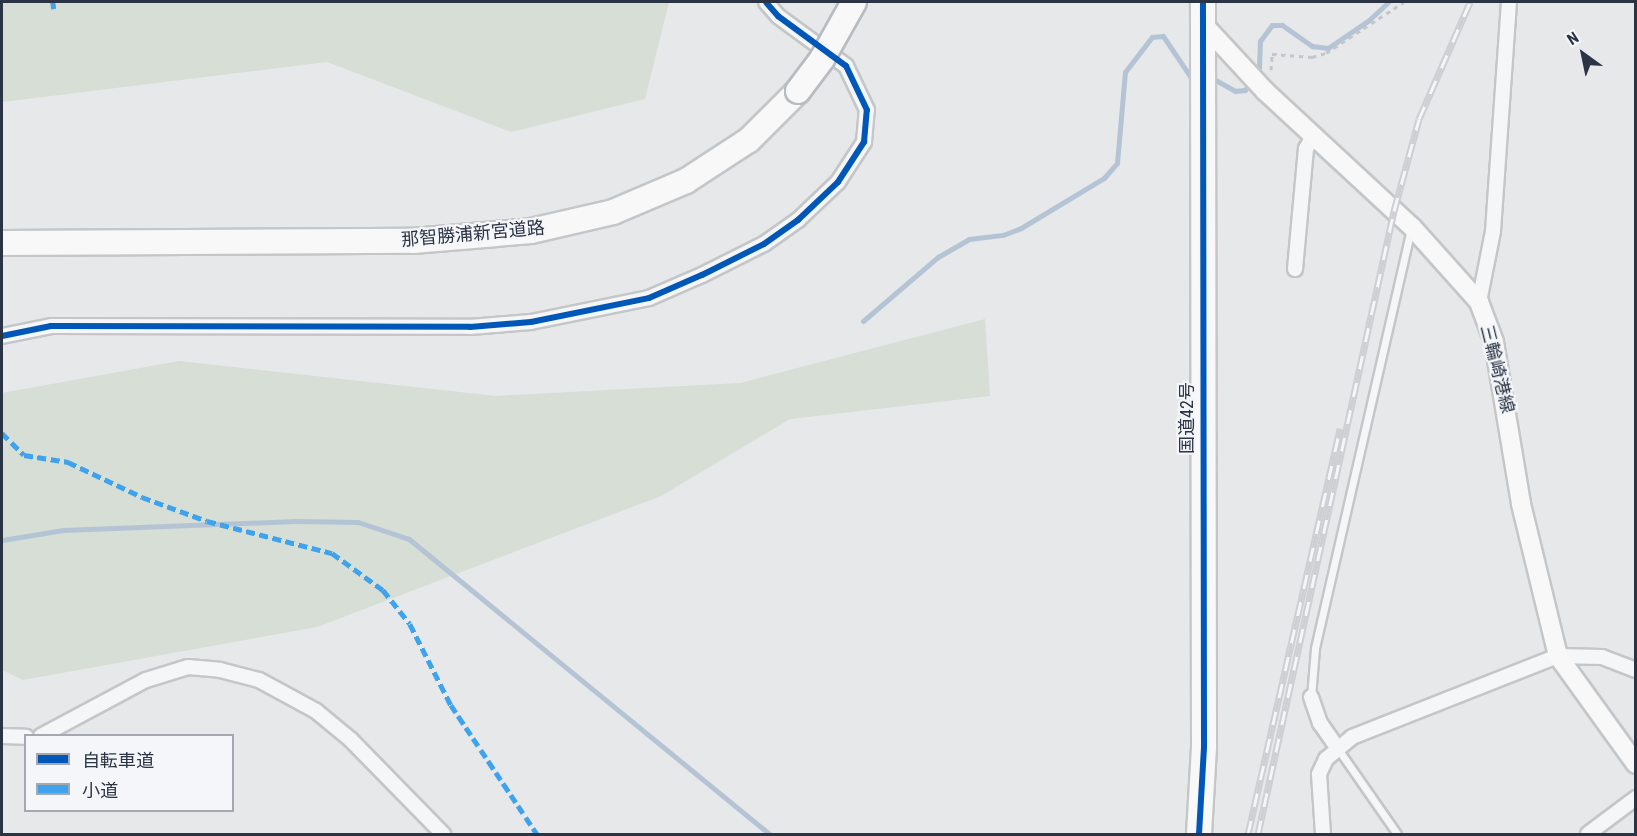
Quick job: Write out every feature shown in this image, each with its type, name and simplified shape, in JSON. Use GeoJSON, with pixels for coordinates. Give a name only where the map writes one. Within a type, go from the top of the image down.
{"type":"FeatureCollection","features":[{"type":"Feature","properties":{"kind":"highway","name":"那智勝浦新宮道路"},"geometry":{"type":"LineString","coordinates":[[2,243],[413,241],[531,231],[613,212],[686,182],[749,140],[798,91],[854,2]]}},
{"type":"Feature","properties":{"kind":"highway","name":"国道42号"},"geometry":{"type":"LineString","coordinates":[[1199,834],[1204,746],[1203,13]]}},
{"type":"Feature","properties":{"kind":"main road","name":"三輪崎港線"},"geometry":{"type":"LineString","coordinates":[[1203,13],[1237,63],[1412,227],[1479,302],[1494,342],[1521,504],[1558,656],[1635,764]]}},
{"type":"Feature","properties":{"kind":"street"},"geometry":{"type":"LineString","coordinates":[[2,336],[51,326],[470,327],[511,324],[626,304],[702,275],[764,244],[798,220],[838,182],[864,142],[867,110],[861,91],[846,66],[778,16],[766,2]]}},
{"type":"Feature","properties":{"kind":"street"},"geometry":{"type":"LineString","coordinates":[[1479,302],[1493,231],[1509,2]]}},
{"type":"Feature","properties":{"kind":"street"},"geometry":{"type":"LineString","coordinates":[[1294,268],[1306,149],[1313,136]]}},
{"type":"Feature","properties":{"kind":"street"},"geometry":{"type":"LineString","coordinates":[[1323,834],[1319,774],[1326,759],[1352,737],[1558,656],[1602,657],[1635,670]]}},
{"type":"Feature","properties":{"kind":"street"},"geometry":{"type":"LineString","coordinates":[[43,734],[146,680],[188,667],[220,669],[259,680],[316,711],[351,740],[443,834]]}},
{"type":"Feature","properties":{"kind":"street"},"geometry":{"type":"LineString","coordinates":[[1311,697],[1320,723],[1338,749]]}},
{"type":"Feature","properties":{"kind":"street"},"geometry":{"type":"LineString","coordinates":[[2,736],[24,736]]}},
{"type":"Feature","properties":{"kind":"street"},"geometry":{"type":"LineString","coordinates":[[1588,834],[1635,798]]}},
{"type":"Feature","properties":{"kind":"lane"},"geometry":{"type":"LineString","coordinates":[[1311,697],[1315,648],[1412,227]]}},
{"type":"Feature","properties":{"kind":"lane"},"geometry":{"type":"LineString","coordinates":[[1338,749],[1396,834]]}},
{"type":"Feature","properties":{"kind":"path"},"geometry":{"type":"LineString","coordinates":[[1281,106],[1269,62],[1272,54],[1312,57],[1326,53],[1404,2]]}},
{"type":"Feature","properties":{"kind":"shaded area"},"geometry":{"type":"Polygon","coordinates":[[[2,2],[669,2],[645,99],[511,132],[327,62],[2,102],[2,2]]]}},
{"type":"Feature","properties":{"kind":"shaded area"},"geometry":{"type":"Polygon","coordinates":[[[985,319],[990,396],[790,419],[661,496],[317,627],[23,680],[2,670],[2,393],[179,361],[496,396],[740,383],[985,319]]]}},
{"type":"Feature","properties":{"kind":"waterway"},"geometry":{"type":"LineString","coordinates":[[1210,77],[1235,91],[1245,90],[1259,68],[1260,41],[1272,25],[1282,25],[1312,46],[1328,48],[1369,20],[1388,2]]}},
{"type":"Feature","properties":{"kind":"waterway"},"geometry":{"type":"LineString","coordinates":[[863,321],[938,257],[969,239],[1003,235],[1021,228],[1104,178],[1117,163],[1125,72],[1152,37],[1163,36],[1190,76],[1198,76]]}},
{"type":"Feature","properties":{"kind":"waterway"},"geometry":{"type":"LineString","coordinates":[[2,540],[63,530],[295,521],[358,522],[409,539],[770,834]]}},
{"type":"Feature","properties":{"kind":"railway"},"geometry":{"type":"LineString","coordinates":[[1258,834],[1394,211],[1419,119],[1470,2]]}},
{"type":"Feature","properties":{"kind":"railway"},"geometry":{"type":"LineString","coordinates":[[1248,834],[1340,428]]}},
{"type":"Feature","properties":{"kind":"marked path"},"geometry":{"type":"LineString","coordinates":[[53,2],[54,9]]}},
{"type":"Feature","properties":{"kind":"marked path"},"geometry":{"type":"LineString","coordinates":[[2,433],[24,455],[68,462],[142,497],[207,521],[332,553],[383,590],[410,624],[451,705],[537,834]]}},
{"type":"Feature","properties":{"kind":"cycle path"},"geometry":{"type":"LineString","coordinates":[[2,336],[51,326],[470,327],[531,322],[649,298],[702,275],[764,244],[798,220],[838,182],[864,142],[867,110],[846,66],[778,16],[766,2]]}},
{"type":"Feature","properties":{"kind":"cycle path"},"geometry":{"type":"LineString","coordinates":[[1199,834],[1204,746],[1203,2]]}}]}
